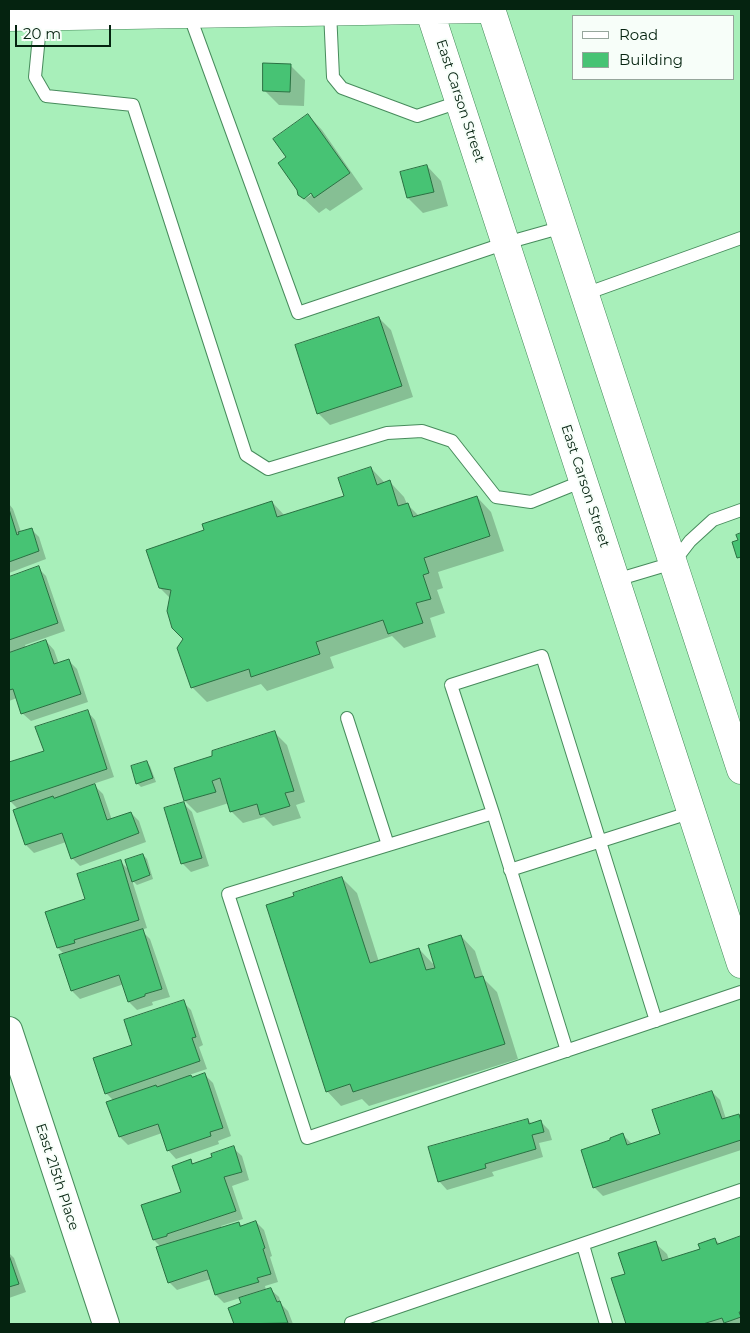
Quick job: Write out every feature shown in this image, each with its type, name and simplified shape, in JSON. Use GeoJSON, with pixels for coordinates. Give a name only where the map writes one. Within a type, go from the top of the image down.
{"type":"FeatureCollection","features":[{"type":"Feature","properties":{"kind":"main road","name":"East Carson Street"},"geometry":{"type":"LineString","coordinates":[[429,9],[741,964]]}},
{"type":"Feature","properties":{"kind":"main road"},"geometry":{"type":"LineString","coordinates":[[9,17],[480,9]]}},
{"type":"Feature","properties":{"kind":"main road"},"geometry":{"type":"LineString","coordinates":[[490,9],[741,770]]}},
{"type":"Feature","properties":{"kind":"street","name":"East 215th Place"},"geometry":{"type":"LineString","coordinates":[[9,1030],[106,1324]]}},
{"type":"Feature","properties":{"kind":"lane"},"geometry":{"type":"LineString","coordinates":[[330,11],[333,77],[342,88],[417,116],[460,102]]}},
{"type":"Feature","properties":{"kind":"lane"},"geometry":{"type":"LineString","coordinates":[[190,14],[298,313],[563,227]]}},
{"type":"Feature","properties":{"kind":"lane"},"geometry":{"type":"LineString","coordinates":[[41,16],[34,76],[46,96],[133,105],[246,455],[268,469],[387,433],[422,431],[452,441],[496,497],[531,502],[583,481]]}},
{"type":"Feature","properties":{"kind":"lane"},"geometry":{"type":"LineString","coordinates":[[585,294],[741,238]]}},
{"type":"Feature","properties":{"kind":"lane"},"geometry":{"type":"LineString","coordinates":[[616,580],[673,563],[690,541],[713,520],[741,510]]}},
{"type":"Feature","properties":{"kind":"lane"},"geometry":{"type":"LineString","coordinates":[[567,1051],[451,685],[542,656],[656,1021]]}},
{"type":"Feature","properties":{"kind":"lane"},"geometry":{"type":"LineString","coordinates":[[347,718],[388,845]]}},
{"type":"Feature","properties":{"kind":"lane"},"geometry":{"type":"LineString","coordinates":[[510,870],[692,812]]}},
{"type":"Feature","properties":{"kind":"lane"},"geometry":{"type":"LineString","coordinates":[[493,813],[228,894],[307,1138],[741,992]]}},
{"type":"Feature","properties":{"kind":"lane"},"geometry":{"type":"LineString","coordinates":[[351,1324],[741,1190]]}},
{"type":"Feature","properties":{"kind":"lane"},"geometry":{"type":"LineString","coordinates":[[583,1245],[606,1324]]}},
{"type":"Feature","properties":{"kind":"building"},"geometry":{"type":"Polygon","coordinates":[[[263,63],[291,64],[290,92],[263,91],[263,63]]]}},
{"type":"Feature","properties":{"kind":"building"},"geometry":{"type":"Polygon","coordinates":[[[308,114],[350,173],[314,198],[311,193],[304,199],[298,195],[297,190],[278,163],[286,157],[273,139],[308,114]]]}},
{"type":"Feature","properties":{"kind":"building"},"geometry":{"type":"Polygon","coordinates":[[[427,165],[434,192],[407,198],[400,172],[427,165]]]}},
{"type":"Feature","properties":{"kind":"building"},"geometry":{"type":"Polygon","coordinates":[[[379,317],[402,386],[317,414],[295,345],[379,317]]]}},
{"type":"Feature","properties":{"kind":"building"},"geometry":{"type":"Polygon","coordinates":[[[371,467],[377,485],[390,480],[398,506],[408,503],[413,517],[477,496],[490,536],[424,558],[429,573],[423,575],[431,599],[416,603],[423,623],[388,634],[383,620],[316,642],[320,654],[251,677],[249,669],[191,688],[177,648],[183,639],[172,628],[167,611],[171,590],[159,588],[146,550],[204,530],[202,524],[272,501],[277,517],[344,496],[338,478],[371,467]]]}},
{"type":"Feature","properties":{"kind":"building"},"geometry":{"type":"Polygon","coordinates":[[[9,509],[17,535],[19,534],[18,532],[32,528],[39,551],[9,562],[9,509]]]}},
{"type":"Feature","properties":{"kind":"building"},"geometry":{"type":"Polygon","coordinates":[[[741,533],[741,557],[737,558],[732,542],[738,540],[736,535],[741,533]]]}},
{"type":"Feature","properties":{"kind":"building"},"geometry":{"type":"Polygon","coordinates":[[[39,566],[58,623],[9,640],[9,577],[39,566]]]}},
{"type":"Feature","properties":{"kind":"building"},"geometry":{"type":"Polygon","coordinates":[[[46,640],[54,664],[69,659],[81,694],[21,714],[13,689],[9,690],[9,653],[46,640]]]}},
{"type":"Feature","properties":{"kind":"building"},"geometry":{"type":"Polygon","coordinates":[[[88,710],[107,769],[9,802],[9,762],[44,751],[35,727],[88,710]]]}},
{"type":"Feature","properties":{"kind":"building"},"geometry":{"type":"Polygon","coordinates":[[[275,731],[294,791],[285,793],[290,806],[260,815],[257,804],[230,812],[220,778],[212,781],[216,792],[184,801],[174,768],[212,756],[212,751],[275,731]]]}},
{"type":"Feature","properties":{"kind":"building"},"geometry":{"type":"Polygon","coordinates":[[[147,761],[153,778],[136,784],[131,766],[147,761]]]}},
{"type":"Feature","properties":{"kind":"building"},"geometry":{"type":"Polygon","coordinates":[[[95,784],[107,820],[131,812],[139,833],[71,859],[62,833],[25,845],[13,810],[95,784]]]}},
{"type":"Feature","properties":{"kind":"building"},"geometry":{"type":"Polygon","coordinates":[[[184,802],[202,858],[181,864],[164,808],[184,802]]]}},
{"type":"Feature","properties":{"kind":"building"},"geometry":{"type":"Polygon","coordinates":[[[143,854],[150,875],[132,882],[125,860],[143,854]]]}},
{"type":"Feature","properties":{"kind":"building"},"geometry":{"type":"Polygon","coordinates":[[[121,860],[139,920],[74,940],[75,943],[57,948],[45,912],[85,899],[77,874],[121,860]]]}},
{"type":"Feature","properties":{"kind":"building"},"geometry":{"type":"Polygon","coordinates":[[[342,877],[370,963],[419,948],[426,970],[435,968],[428,945],[461,935],[475,978],[483,976],[505,1044],[353,1092],[350,1084],[326,1092],[266,905],[294,896],[293,893],[342,877]]]}},
{"type":"Feature","properties":{"kind":"building"},"geometry":{"type":"Polygon","coordinates":[[[143,929],[162,989],[128,1002],[119,975],[71,991],[59,955],[143,929]]]}},
{"type":"Feature","properties":{"kind":"building"},"geometry":{"type":"Polygon","coordinates":[[[184,1000],[196,1037],[192,1038],[200,1061],[105,1094],[93,1058],[132,1045],[124,1020],[184,1000]]]}},
{"type":"Feature","properties":{"kind":"building"},"geometry":{"type":"Polygon","coordinates":[[[205,1073],[223,1128],[210,1132],[211,1136],[167,1151],[158,1124],[119,1137],[106,1102],[156,1085],[157,1087],[191,1075],[192,1077],[205,1073]]]}},
{"type":"Feature","properties":{"kind":"building"},"geometry":{"type":"Polygon","coordinates":[[[712,1091],[722,1119],[739,1114],[741,1140],[593,1188],[581,1150],[610,1140],[610,1138],[623,1133],[627,1145],[660,1134],[652,1110],[712,1091]]]}},
{"type":"Feature","properties":{"kind":"building"},"geometry":{"type":"Polygon","coordinates":[[[528,1119],[529,1124],[541,1120],[544,1132],[532,1135],[536,1149],[485,1164],[486,1168],[438,1182],[428,1147],[528,1119]]]}},
{"type":"Feature","properties":{"kind":"building"},"geometry":{"type":"Polygon","coordinates":[[[234,1146],[242,1172],[224,1177],[236,1211],[153,1240],[141,1205],[181,1192],[172,1166],[191,1159],[192,1164],[212,1157],[211,1154],[234,1146]]]}},
{"type":"Feature","properties":{"kind":"building"},"geometry":{"type":"Polygon","coordinates":[[[256,1221],[271,1274],[257,1278],[259,1282],[215,1295],[207,1270],[168,1283],[156,1247],[239,1222],[240,1226],[256,1221]]]}},
{"type":"Feature","properties":{"kind":"building"},"geometry":{"type":"Polygon","coordinates":[[[741,1236],[741,1312],[739,1312],[741,1317],[724,1323],[722,1318],[703,1324],[626,1324],[611,1278],[625,1274],[618,1253],[656,1241],[662,1261],[700,1249],[698,1244],[715,1238],[717,1244],[741,1236]]]}},
{"type":"Feature","properties":{"kind":"building"},"geometry":{"type":"Polygon","coordinates":[[[9,1255],[19,1284],[9,1287],[9,1255]]]}},
{"type":"Feature","properties":{"kind":"building"},"geometry":{"type":"Polygon","coordinates":[[[271,1288],[277,1302],[280,1301],[288,1323],[234,1324],[228,1308],[241,1303],[239,1298],[271,1288]]]}}]}
